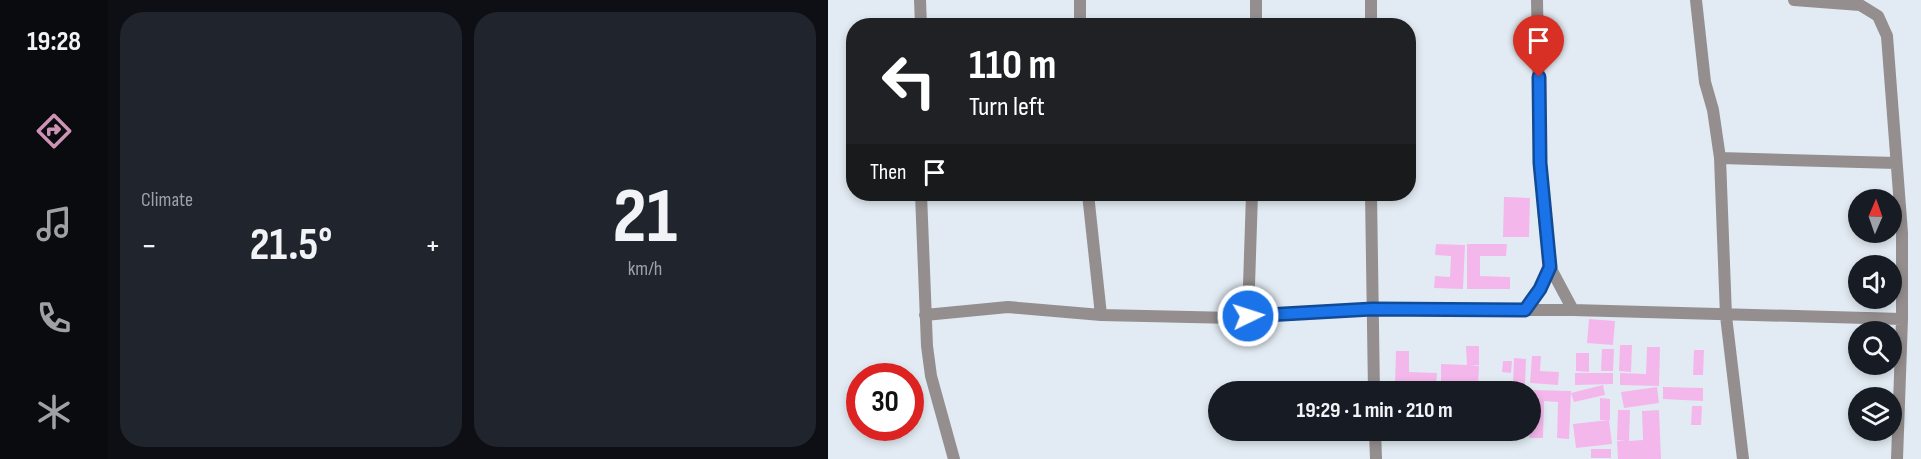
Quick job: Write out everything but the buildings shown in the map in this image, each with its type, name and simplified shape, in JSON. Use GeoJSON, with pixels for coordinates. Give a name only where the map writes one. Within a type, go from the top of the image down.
{"type":"FeatureCollection","features":[{"type":"Feature","properties":{"kind":"street"},"geometry":{"type":"LineString","coordinates":[[920,0],[921,18]]}},
{"type":"Feature","properties":{"kind":"street"},"geometry":{"type":"LineString","coordinates":[[1080,0],[1080,18]]}},
{"type":"Feature","properties":{"kind":"street"},"geometry":{"type":"LineString","coordinates":[[1256,0],[1256,18]]}},
{"type":"Feature","properties":{"kind":"street"},"geometry":{"type":"LineString","coordinates":[[1371,0],[1371,18]]}},
{"type":"Feature","properties":{"kind":"street"},"geometry":{"type":"LineString","coordinates":[[1537,0],[1540,163],[1550,267],[1573,310]]}},
{"type":"Feature","properties":{"kind":"street"},"geometry":{"type":"LineString","coordinates":[[1696,0],[1705,82],[1713,110],[1720,158],[1726,315],[1743,459]]}},
{"type":"Feature","properties":{"kind":"street"},"geometry":{"type":"LineString","coordinates":[[1794,0],[1860,5],[1878,16],[1887,36],[1891,61],[1902,232],[1902,319],[1897,459]]}},
{"type":"Feature","properties":{"kind":"street"},"geometry":{"type":"LineString","coordinates":[[1720,158],[1896,163]]}},
{"type":"Feature","properties":{"kind":"street"},"geometry":{"type":"LineString","coordinates":[[921,201],[925,315],[931,376],[954,459]]}},
{"type":"Feature","properties":{"kind":"street"},"geometry":{"type":"LineString","coordinates":[[1089,201],[1101,315]]}},
{"type":"Feature","properties":{"kind":"street"},"geometry":{"type":"LineString","coordinates":[[1248,316],[1252,201]]}},
{"type":"Feature","properties":{"kind":"street"},"geometry":{"type":"LineString","coordinates":[[1371,201],[1374,381]]}},
{"type":"Feature","properties":{"kind":"street"},"geometry":{"type":"LineString","coordinates":[[1525,310],[1540,289],[1550,267]]}},
{"type":"Feature","properties":{"kind":"street"},"geometry":{"type":"LineString","coordinates":[[925,315],[1008,307],[1101,315],[1248,316],[1372,309],[1573,310],[1902,319]]}},
{"type":"Feature","properties":{"kind":"street"},"geometry":{"type":"LineString","coordinates":[[1375,441],[1376,459]]}},
{"type":"Feature","properties":{"kind":"route"},"geometry":{"type":"LineString","coordinates":[[1248,316],[1372,309],[1525,310],[1540,289],[1550,267],[1540,163],[1539,77]]}}]}
